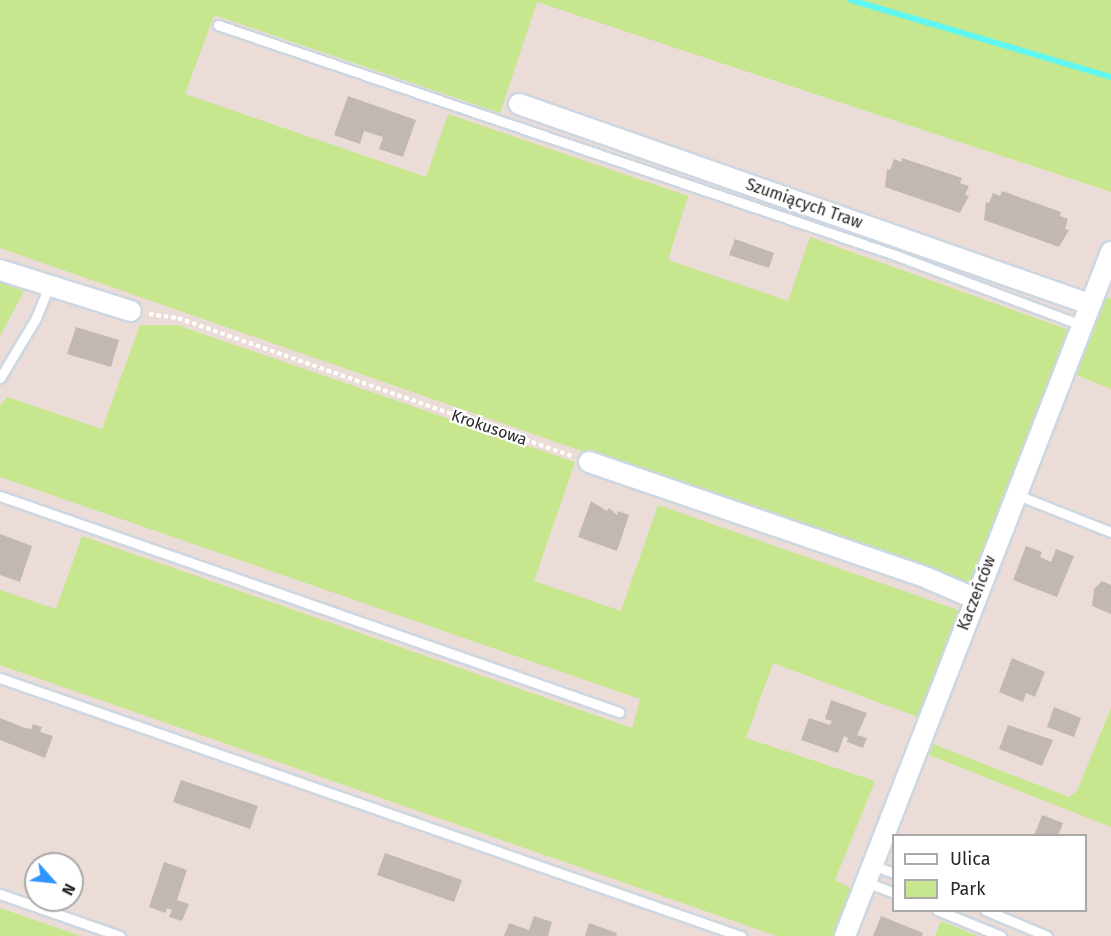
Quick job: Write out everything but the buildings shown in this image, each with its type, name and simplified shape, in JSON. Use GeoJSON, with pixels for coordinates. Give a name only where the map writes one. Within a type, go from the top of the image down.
{"type":"FeatureCollection","features":[{"type":"Feature","properties":{"kind":"street","name":"Szumiących Traw"},"geometry":{"type":"LineString","coordinates":[[519,104],[1089,304]]}},
{"type":"Feature","properties":{"kind":"street","name":"Kaczeńców"},"geometry":{"type":"LineString","coordinates":[[845,936],[974,598],[1111,252]]}},
{"type":"Feature","properties":{"kind":"street"},"geometry":{"type":"LineString","coordinates":[[0,270],[131,311]]}},
{"type":"Feature","properties":{"kind":"street"},"geometry":{"type":"LineString","coordinates":[[589,462],[927,578],[974,598]]}},
{"type":"Feature","properties":{"kind":"lane"},"geometry":{"type":"LineString","coordinates":[[218,25],[895,255],[1081,326]]}},
{"type":"Feature","properties":{"kind":"lane"},"geometry":{"type":"LineString","coordinates":[[0,378],[36,318],[49,285]]}},
{"type":"Feature","properties":{"kind":"lane"},"geometry":{"type":"LineString","coordinates":[[1016,494],[1111,532]]}},
{"type":"Feature","properties":{"kind":"lane"},"geometry":{"type":"LineString","coordinates":[[0,496],[619,712]]}},
{"type":"Feature","properties":{"kind":"lane"},"geometry":{"type":"LineString","coordinates":[[0,678],[741,936]]}},
{"type":"Feature","properties":{"kind":"lane"},"geometry":{"type":"LineString","coordinates":[[869,874],[892,873]]}},
{"type":"Feature","properties":{"kind":"lane"},"geometry":{"type":"LineString","coordinates":[[869,874],[892,891]]}},
{"type":"Feature","properties":{"kind":"lane"},"geometry":{"type":"LineString","coordinates":[[0,894],[120,936]]}},
{"type":"Feature","properties":{"kind":"lane"},"geometry":{"type":"LineString","coordinates":[[941,912],[1001,936]]}},
{"type":"Feature","properties":{"kind":"lane"},"geometry":{"type":"LineString","coordinates":[[990,912],[1047,936]]}},
{"type":"Feature","properties":{"kind":"path","name":"Krokusowa"},"geometry":{"type":"LineString","coordinates":[[131,311],[178,318],[589,462]]}},
{"type":"Feature","properties":{"kind":"green space"},"geometry":{"type":"Polygon","coordinates":[[[0,0],[1111,0],[1111,192],[537,2],[500,113],[214,15],[185,94],[426,177],[448,114],[688,196],[668,260],[788,301],[810,237],[1072,331],[971,587],[0,248],[0,0]]]}},
{"type":"Feature","properties":{"kind":"green space"},"geometry":{"type":"Polygon","coordinates":[[[0,276],[27,286],[0,336],[0,276]]]}},
{"type":"Feature","properties":{"kind":"green space"},"geometry":{"type":"Polygon","coordinates":[[[1104,297],[1111,299],[1111,389],[1074,374],[1104,297]]]}},
{"type":"Feature","properties":{"kind":"green space"},"geometry":{"type":"Polygon","coordinates":[[[140,325],[177,325],[575,462],[534,581],[621,611],[658,505],[961,611],[918,717],[773,663],[746,738],[875,781],[835,880],[854,890],[839,936],[777,936],[0,665],[0,590],[56,609],[82,536],[632,728],[640,699],[0,477],[0,406],[7,397],[102,429],[140,325]]]}},
{"type":"Feature","properties":{"kind":"green space"},"geometry":{"type":"Polygon","coordinates":[[[1111,708],[1111,827],[929,755],[933,744],[1069,797],[1077,791],[1111,708]]]}},
{"type":"Feature","properties":{"kind":"green space"},"geometry":{"type":"Polygon","coordinates":[[[0,908],[81,936],[0,936],[0,908]]]}},
{"type":"Feature","properties":{"kind":"green space"},"geometry":{"type":"Polygon","coordinates":[[[941,921],[978,936],[935,936],[941,921]]]}},
{"type":"Feature","properties":{"kind":"waterway"},"geometry":{"type":"LineString","coordinates":[[851,0],[1111,77]]}}]}
